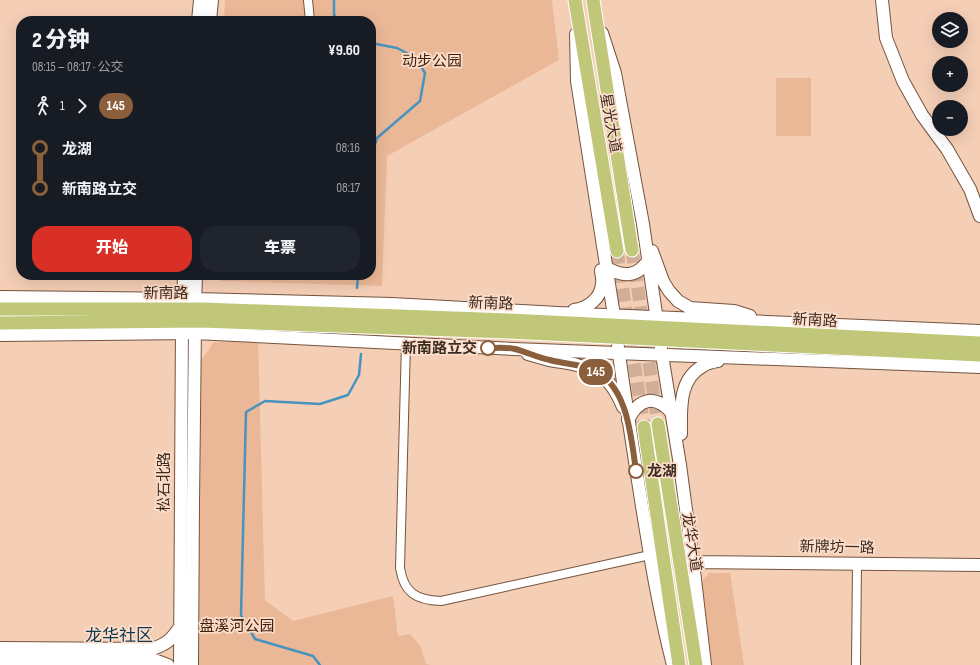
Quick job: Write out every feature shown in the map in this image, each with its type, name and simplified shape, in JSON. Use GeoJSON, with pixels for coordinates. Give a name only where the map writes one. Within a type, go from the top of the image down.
{"type":"FeatureCollection","features":[{"type":"Feature","properties":{"kind":"main road","name":"星光大道"},"geometry":{"type":"LineString","coordinates":[[593,3],[632,250]]}},
{"type":"Feature","properties":{"kind":"main road","name":"星光大道"},"geometry":{"type":"LineString","coordinates":[[575,4],[617,251]]}},
{"type":"Feature","properties":{"kind":"main road","name":"新南路"},"geometry":{"type":"LineString","coordinates":[[0,309],[202,309],[509,320],[980,344]]}},
{"type":"Feature","properties":{"kind":"main road","name":"新南路"},"geometry":{"type":"LineString","coordinates":[[0,323],[201,321],[508,332],[980,355]]}},
{"type":"Feature","properties":{"kind":"main road","name":"龙华大道"},"geometry":{"type":"LineString","coordinates":[[658,424],[696,665]]}},
{"type":"Feature","properties":{"kind":"main road","name":"龙华大道"},"geometry":{"type":"LineString","coordinates":[[644,427],[679,665]]}},
{"type":"Feature","properties":{"kind":"street"},"geometry":{"type":"LineString","coordinates":[[198,16],[200,0]]}},
{"type":"Feature","properties":{"kind":"street"},"geometry":{"type":"LineString","coordinates":[[210,16],[212,0]]}},
{"type":"Feature","properties":{"kind":"street"},"geometry":{"type":"LineString","coordinates":[[308,0],[310,16]]}},
{"type":"Feature","properties":{"kind":"street"},"geometry":{"type":"LineString","coordinates":[[882,0],[886,38],[903,81],[922,115],[947,149],[970,189],[980,216]]}},
{"type":"Feature","properties":{"kind":"street"},"geometry":{"type":"LineString","coordinates":[[593,3],[615,73],[643,224],[680,465],[705,665]]}},
{"type":"Feature","properties":{"kind":"street"},"geometry":{"type":"LineString","coordinates":[[575,4],[577,81],[650,555],[662,621],[673,665]]}},
{"type":"Feature","properties":{"kind":"street"},"geometry":{"type":"LineString","coordinates":[[558,313],[589,306],[600,292],[602,283],[599,253],[600,223]]}},
{"type":"Feature","properties":{"kind":"street"},"geometry":{"type":"LineString","coordinates":[[643,224],[663,281],[678,301],[690,308],[734,311],[775,322]]}},
{"type":"Feature","properties":{"kind":"street"},"geometry":{"type":"LineString","coordinates":[[607,268],[616,273],[626,274],[637,272],[643,268],[648,261]]}},
{"type":"Feature","properties":{"kind":"street","name":"松石北路"},"geometry":{"type":"LineString","coordinates":[[180,665],[182,332],[184,280]]}},
{"type":"Feature","properties":{"kind":"street","name":"松石北路"},"geometry":{"type":"LineString","coordinates":[[192,665],[196,280]]}},
{"type":"Feature","properties":{"kind":"street","name":"新南路"},"geometry":{"type":"LineString","coordinates":[[0,298],[195,299],[392,304],[558,313],[980,331]]}},
{"type":"Feature","properties":{"kind":"street"},"geometry":{"type":"LineString","coordinates":[[0,335],[182,332],[514,349],[980,367]]}},
{"type":"Feature","properties":{"kind":"street"},"geometry":{"type":"LineString","coordinates":[[406,343],[400,568],[402,580],[408,589],[417,596],[428,600],[440,600],[650,555]]}},
{"type":"Feature","properties":{"kind":"street"},"geometry":{"type":"LineString","coordinates":[[514,349],[550,360],[577,364],[604,376],[618,395],[628,420]]}},
{"type":"Feature","properties":{"kind":"street"},"geometry":{"type":"LineString","coordinates":[[680,465],[682,399],[684,388],[694,372],[703,365],[730,357]]}},
{"type":"Feature","properties":{"kind":"street"},"geometry":{"type":"LineString","coordinates":[[628,420],[632,412],[638,406],[646,402],[660,402],[672,413]]}},
{"type":"Feature","properties":{"kind":"street","name":"新牌坊一路"},"geometry":{"type":"LineString","coordinates":[[693,562],[980,565]]}},
{"type":"Feature","properties":{"kind":"street"},"geometry":{"type":"LineString","coordinates":[[856,563],[856,665]]}},
{"type":"Feature","properties":{"kind":"street"},"geometry":{"type":"LineString","coordinates":[[0,648],[152,649],[163,645],[172,639],[180,627]]}},
{"type":"Feature","properties":{"kind":"street"},"geometry":{"type":"LineString","coordinates":[[0,659],[152,659],[168,665]]}},
{"type":"Feature","properties":{"kind":"green space","name":"动步公园"},"geometry":{"type":"Polygon","coordinates":[[[225,0],[552,0],[559,60],[387,156],[382,286],[221,281],[220,280],[376,280],[376,16],[224,16],[225,0]]]}},
{"type":"Feature","properties":{"kind":"green space"},"geometry":{"type":"Polygon","coordinates":[[[776,78],[811,78],[811,136],[776,136],[776,78]]]}},
{"type":"Feature","properties":{"kind":"green space","name":"盘溪河公园"},"geometry":{"type":"Polygon","coordinates":[[[258,341],[265,600],[293,621],[393,596],[398,636],[410,634],[421,647],[426,664],[431,665],[199,665],[200,362],[214,342],[258,341]]]}},
{"type":"Feature","properties":{"kind":"green space"},"geometry":{"type":"Polygon","coordinates":[[[709,573],[730,573],[744,665],[711,665],[702,581],[709,573]]]}},
{"type":"Feature","properties":{"kind":"waterway"},"geometry":{"type":"LineString","coordinates":[[334,0],[335,16]]}},
{"type":"Feature","properties":{"kind":"waterway"},"geometry":{"type":"LineString","coordinates":[[376,44],[397,48],[416,58],[425,73],[420,101],[377,138],[376,141]]}},
{"type":"Feature","properties":{"kind":"waterway"},"geometry":{"type":"LineString","coordinates":[[357,288],[358,280]]}},
{"type":"Feature","properties":{"kind":"waterway"},"geometry":{"type":"LineString","coordinates":[[320,665],[313,656],[255,639],[241,615],[246,412],[265,401],[320,404],[348,395],[359,375],[361,354]]}},
{"type":"Feature","properties":{"kind":"tunnel"},"geometry":{"type":"LineString","coordinates":[[632,250],[658,424]]}},
{"type":"Feature","properties":{"kind":"tunnel"},"geometry":{"type":"LineString","coordinates":[[617,251],[644,427]]}},
{"type":"Feature","properties":{"kind":"bus line","name":"145"},"geometry":{"type":"LineString","coordinates":[[488,348],[514,349],[550,360],[577,364],[604,376],[618,395],[628,420],[636,471]]}},
{"type":"Feature","properties":{"kind":"place","name":"新南路立交"},"geometry":{"type":"Point","coordinates":[488,348]}},
{"type":"Feature","properties":{"kind":"place","name":"龙湖"},"geometry":{"type":"Point","coordinates":[636,471]}},
{"type":"Feature","properties":{"kind":"district","name":"龙华社区"},"geometry":{"type":"Point","coordinates":[119,635]}}]}
